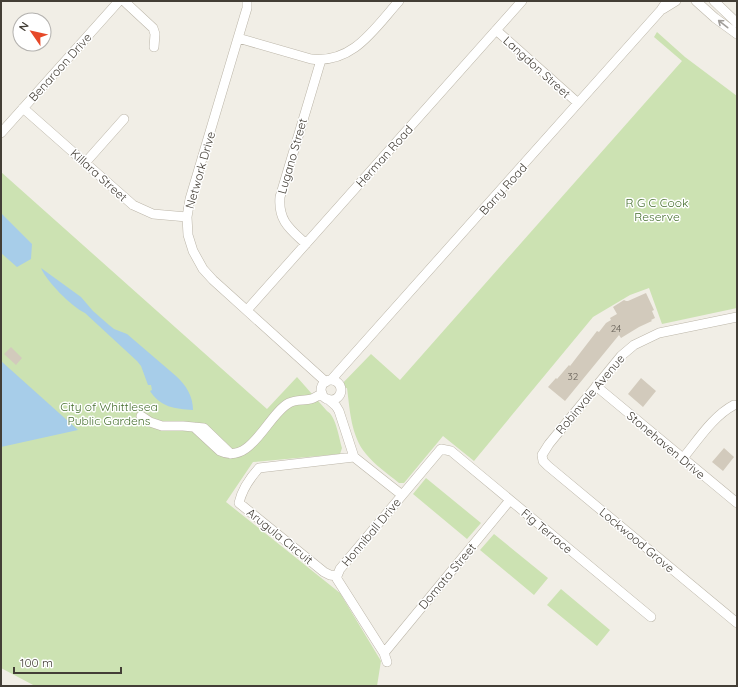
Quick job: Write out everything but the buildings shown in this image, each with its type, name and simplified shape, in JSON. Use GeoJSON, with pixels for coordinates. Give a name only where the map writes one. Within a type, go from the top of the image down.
{"type":"FeatureCollection","features":[{"type":"Feature","properties":{"kind":"street","name":"Benaroon Drive"},"geometry":{"type":"LineString","coordinates":[[1,133],[119,1]]}},
{"type":"Feature","properties":{"kind":"street"},"geometry":{"type":"LineString","coordinates":[[124,1],[153,28],[154,47]]}},
{"type":"Feature","properties":{"kind":"street","name":"Network Drive"},"geometry":{"type":"LineString","coordinates":[[247,1],[238,38],[190,199],[187,217],[188,235],[197,260],[213,280],[334,385]]}},
{"type":"Feature","properties":{"kind":"street"},"geometry":{"type":"LineString","coordinates":[[238,38],[303,57],[321,60],[340,57],[355,48],[399,1]]}},
{"type":"Feature","properties":{"kind":"street","name":"Herman Road"},"geometry":{"type":"LineString","coordinates":[[247,310],[522,1]]}},
{"type":"Feature","properties":{"kind":"street","name":"Barry Road"},"geometry":{"type":"LineString","coordinates":[[334,385],[344,367],[662,10],[667,1]]}},
{"type":"Feature","properties":{"kind":"street","name":"Barry Road"},"geometry":{"type":"LineString","coordinates":[[662,10],[676,1]]}},
{"type":"Feature","properties":{"kind":"street"},"geometry":{"type":"LineString","coordinates":[[696,1],[737,34]]}},
{"type":"Feature","properties":{"kind":"street"},"geometry":{"type":"LineString","coordinates":[[714,1],[737,23]]}},
{"type":"Feature","properties":{"kind":"street","name":"Langdon Street"},"geometry":{"type":"LineString","coordinates":[[496,30],[578,103]]}},
{"type":"Feature","properties":{"kind":"street","name":"Lugano Street"},"geometry":{"type":"LineString","coordinates":[[306,244],[289,228],[283,220],[280,197],[321,60]]}},
{"type":"Feature","properties":{"kind":"street","name":"Killara Street"},"geometry":{"type":"LineString","coordinates":[[23,108],[138,208],[153,214],[187,217]]}},
{"type":"Feature","properties":{"kind":"street"},"geometry":{"type":"LineString","coordinates":[[85,163],[124,119]]}},
{"type":"Feature","properties":{"kind":"street","name":"Robinvale Avenue"},"geometry":{"type":"LineString","coordinates":[[542,455],[549,444],[621,356],[634,345],[650,336],[667,331],[737,317]]}},
{"type":"Feature","properties":{"kind":"street"},"geometry":{"type":"LineString","coordinates":[[334,385],[323,385],[325,396],[336,406],[339,411]]}},
{"type":"Feature","properties":{"kind":"street"},"geometry":{"type":"LineString","coordinates":[[141,416],[156,424],[194,427],[220,452],[225,454],[236,454],[248,447],[289,403],[325,396],[336,398],[334,385]]}},
{"type":"Feature","properties":{"kind":"street"},"geometry":{"type":"LineString","coordinates":[[334,385],[339,411],[354,457],[402,495]]}},
{"type":"Feature","properties":{"kind":"street","name":"Stonehaven Drive"},"geometry":{"type":"LineString","coordinates":[[596,386],[737,503]]}},
{"type":"Feature","properties":{"kind":"street"},"geometry":{"type":"LineString","coordinates":[[683,458],[717,417],[724,410],[734,405]]}},
{"type":"Feature","properties":{"kind":"street","name":"Honniball Drive"},"geometry":{"type":"LineString","coordinates":[[387,662],[384,653],[337,579],[337,576],[340,569],[441,449]]}},
{"type":"Feature","properties":{"kind":"street","name":"Fig Terrace"},"geometry":{"type":"LineString","coordinates":[[441,449],[451,451],[651,617]]}},
{"type":"Feature","properties":{"kind":"street","name":"Lockwood Grove"},"geometry":{"type":"LineString","coordinates":[[542,455],[543,461],[548,466],[737,623]]}},
{"type":"Feature","properties":{"kind":"street","name":"Arugula Circuit"},"geometry":{"type":"LineString","coordinates":[[337,576],[324,572],[239,503],[241,492],[259,468],[354,457]]}},
{"type":"Feature","properties":{"kind":"street","name":"Domata Street"},"geometry":{"type":"LineString","coordinates":[[384,653],[510,500]]}},
{"type":"Feature","properties":{"kind":"green space","name":"R G C Cook Reserve"},"geometry":{"type":"Polygon","coordinates":[[[657,32],[685,57],[737,96],[737,308],[662,324],[649,288],[630,295],[593,317],[474,461],[443,436],[404,483],[399,483],[373,462],[361,447],[352,423],[347,388],[337,389],[371,354],[400,380],[682,61],[654,37],[657,32]]]}},
{"type":"Feature","properties":{"kind":"green space","name":"City of Whittlesea Public Gardens"},"geometry":{"type":"Polygon","coordinates":[[[1,172],[267,409],[297,377],[333,417],[342,448],[340,454],[253,462],[226,502],[340,593],[381,661],[377,686],[35,686],[1,668],[1,172]]]}},
{"type":"Feature","properties":{"kind":"green space"},"geometry":{"type":"Polygon","coordinates":[[[426,478],[481,523],[467,539],[413,494],[426,478]]]}},
{"type":"Feature","properties":{"kind":"green space"},"geometry":{"type":"Polygon","coordinates":[[[494,534],[548,578],[534,595],[480,550],[494,534]]]}},
{"type":"Feature","properties":{"kind":"green space"},"geometry":{"type":"Polygon","coordinates":[[[561,589],[610,630],[597,646],[547,605],[561,589]]]}},
{"type":"Feature","properties":{"kind":"water"},"geometry":{"type":"Polygon","coordinates":[[[1,213],[32,244],[31,259],[17,267],[1,253],[1,213]]]}},
{"type":"Feature","properties":{"kind":"water"},"geometry":{"type":"Polygon","coordinates":[[[41,268],[81,297],[93,311],[109,325],[114,329],[127,334],[176,376],[188,391],[192,400],[193,410],[174,408],[158,401],[150,391],[152,390],[151,385],[148,385],[141,366],[137,361],[85,313],[79,310],[60,293],[48,280],[41,268]]]}},
{"type":"Feature","properties":{"kind":"water"},"geometry":{"type":"Polygon","coordinates":[[[1,361],[78,430],[1,447],[1,361]]]}}]}
